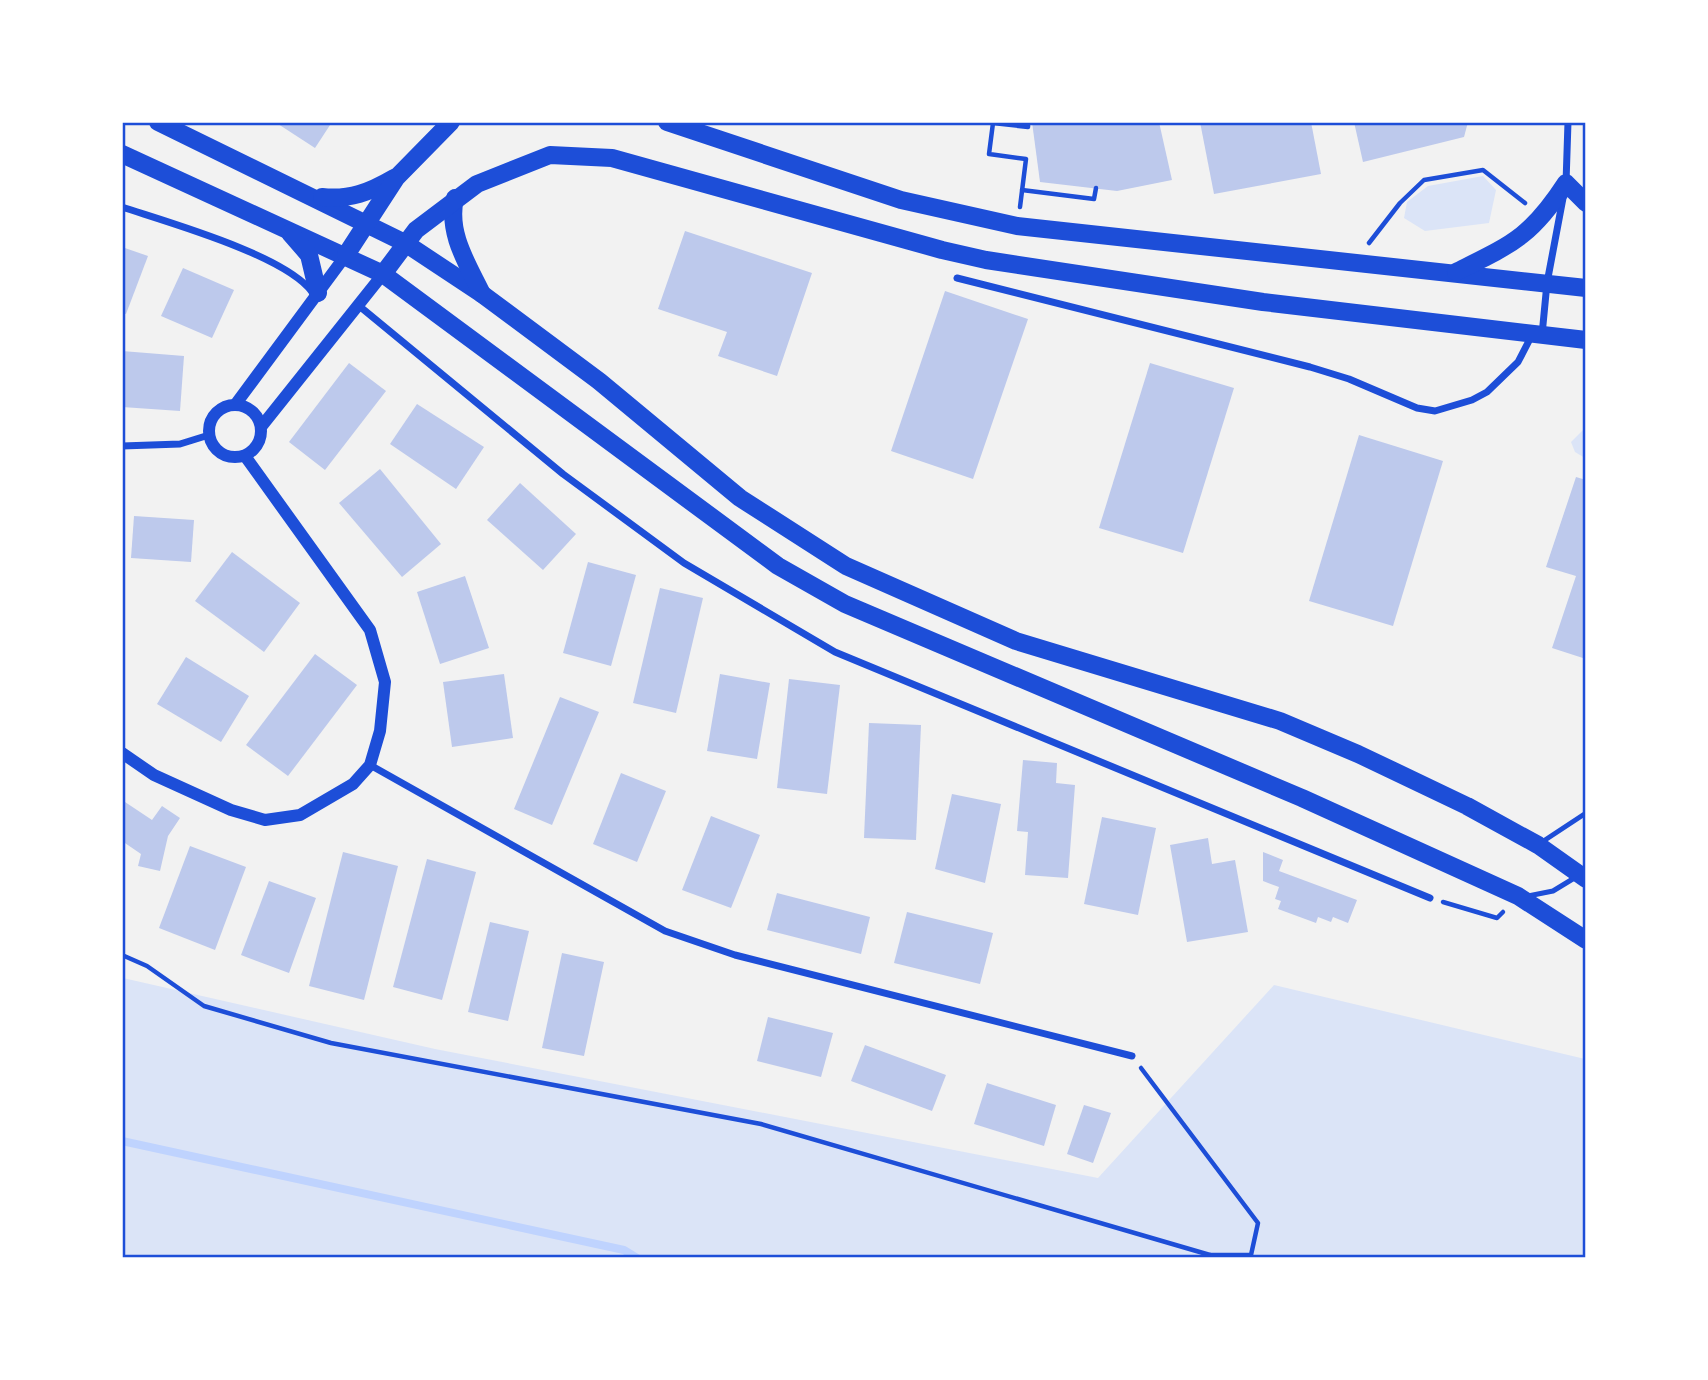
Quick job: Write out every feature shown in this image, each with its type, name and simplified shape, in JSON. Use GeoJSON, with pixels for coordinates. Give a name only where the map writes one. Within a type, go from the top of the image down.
{"type":"FeatureCollection","features":[{"type":"Feature","properties":{"kind":"main road"},"geometry":{"type":"LineString","coordinates":[[158,122],[367,222],[405,243],[482,294],[599,381],[740,498],[846,566],[1016,641],[1280,722],[1467,806],[1584,874]]}},
{"type":"Feature","properties":{"kind":"main road"},"geometry":{"type":"LineString","coordinates":[[346,255],[396,178],[451,122]]}},
{"type":"Feature","properties":{"kind":"main road"},"geometry":{"type":"LineString","coordinates":[[667,122],[901,200],[1017,226],[1356,260],[1586,288]]}},
{"type":"Feature","properties":{"kind":"main road"},"geometry":{"type":"LineString","coordinates":[[122,154],[383,274],[778,566],[845,604],[1302,799],[1518,896],[1586,940]]}},
{"type":"Feature","properties":{"kind":"main road"},"geometry":{"type":"LineString","coordinates":[[383,274],[405,243],[454,198],[477,184],[550,155],[612,158],[929,247],[986,260],[1263,302],[1542,337],[1586,340]]}},
{"type":"Feature","properties":{"kind":"main road"},"geometry":{"type":"LineString","coordinates":[[315,197],[341,199],[360,195],[396,178]]}},
{"type":"Feature","properties":{"kind":"main road"},"geometry":{"type":"LineString","coordinates":[[1456,272],[1514,243],[1543,218],[1566,183],[1586,203]]}},
{"type":"Feature","properties":{"kind":"main road"},"geometry":{"type":"LineString","coordinates":[[454,198],[452,224],[456,239],[482,294]]}},
{"type":"Feature","properties":{"kind":"main road"},"geometry":{"type":"LineString","coordinates":[[285,228],[309,256],[316,297]]}},
{"type":"Feature","properties":{"kind":"street"},"geometry":{"type":"LineString","coordinates":[[957,278],[1310,367],[1349,379],[1417,408],[1435,411],[1472,400],[1487,392],[1518,362],[1531,335],[1542,337],[1547,283],[1566,183],[1568,122]]}},
{"type":"Feature","properties":{"kind":"street"},"geometry":{"type":"LineString","coordinates":[[122,207],[227,243],[272,263],[305,284],[316,297]]}},
{"type":"Feature","properties":{"kind":"street"},"geometry":{"type":"LineString","coordinates":[[346,255],[235,405],[219,411],[210,426],[209,435],[222,454],[245,456],[258,444],[261,427],[383,274]]}},
{"type":"Feature","properties":{"kind":"street"},"geometry":{"type":"LineString","coordinates":[[358,305],[563,474],[684,563],[835,652],[1430,898]]}},
{"type":"Feature","properties":{"kind":"street"},"geometry":{"type":"LineString","coordinates":[[235,405],[249,409],[261,427]]}},
{"type":"Feature","properties":{"kind":"street"},"geometry":{"type":"LineString","coordinates":[[122,446],[180,444],[209,435]]}},
{"type":"Feature","properties":{"kind":"street"},"geometry":{"type":"LineString","coordinates":[[122,753],[165,780],[230,810],[265,820],[300,815],[353,784],[370,765],[380,732],[385,682],[370,630],[245,456]]}},
{"type":"Feature","properties":{"kind":"street"},"geometry":{"type":"LineString","coordinates":[[370,765],[665,931],[735,955],[1132,1056]]}},
{"type":"Feature","properties":{"kind":"lane"},"geometry":{"type":"LineString","coordinates":[[1538,845],[1586,813]]}},
{"type":"Feature","properties":{"kind":"lane"},"geometry":{"type":"LineString","coordinates":[[1518,896],[1553,891],[1584,874]]}},
{"type":"Feature","properties":{"kind":"path"},"geometry":{"type":"LineString","coordinates":[[1017,226],[1026,159],[989,155],[993,123],[1028,127],[1028,122]]}},
{"type":"Feature","properties":{"kind":"path"},"geometry":{"type":"LineString","coordinates":[[1356,260],[1400,203],[1424,180],[1483,170],[1507,189]]}},
{"type":"Feature","properties":{"kind":"path"},"geometry":{"type":"LineString","coordinates":[[1022,190],[1094,198],[1096,188]]}},
{"type":"Feature","properties":{"kind":"path"},"geometry":{"type":"LineString","coordinates":[[1430,898],[1497,918],[1518,896]]}},
{"type":"Feature","properties":{"kind":"path"},"geometry":{"type":"LineString","coordinates":[[122,955],[147,965],[204,1006],[331,1043],[761,1124],[1209,1256],[1251,1255],[1258,1223],[1132,1056]]}},
{"type":"Feature","properties":{"kind":"shaded area"},"geometry":{"type":"Polygon","coordinates":[[[1483,176],[1496,190],[1489,223],[1425,231],[1404,218],[1407,202],[1428,186],[1483,176]]]}},
{"type":"Feature","properties":{"kind":"shaded area"},"geometry":{"type":"Polygon","coordinates":[[[1585,428],[1585,458],[1575,452],[1571,442],[1585,428]]]}},
{"type":"Feature","properties":{"kind":"shaded area"},"geometry":{"type":"Polygon","coordinates":[[[123,978],[435,1049],[1098,1178],[1274,985],[1585,1059],[1585,1257],[123,1258],[123,978]]]}},
{"type":"Feature","properties":{"kind":"building"},"geometry":{"type":"Polygon","coordinates":[[[275,122],[332,122],[315,148],[275,122]]]}},
{"type":"Feature","properties":{"kind":"building"},"geometry":{"type":"Polygon","coordinates":[[[1032,122],[1159,122],[1172,180],[1117,191],[1040,182],[1032,122]]]}},
{"type":"Feature","properties":{"kind":"building"},"geometry":{"type":"Polygon","coordinates":[[[1200,122],[1311,122],[1321,174],[1214,194],[1200,122]]]}},
{"type":"Feature","properties":{"kind":"building"},"geometry":{"type":"Polygon","coordinates":[[[1354,122],[1468,122],[1464,137],[1363,162],[1354,122]]]}},
{"type":"Feature","properties":{"kind":"building"},"geometry":{"type":"Polygon","coordinates":[[[685,231],[812,273],[777,376],[718,356],[727,332],[658,309],[685,231]]]}},
{"type":"Feature","properties":{"kind":"building"},"geometry":{"type":"Polygon","coordinates":[[[122,247],[148,256],[126,314],[122,313],[122,247]]]}},
{"type":"Feature","properties":{"kind":"building"},"geometry":{"type":"Polygon","coordinates":[[[183,268],[234,290],[212,338],[161,316],[183,268]]]}},
{"type":"Feature","properties":{"kind":"building"},"geometry":{"type":"Polygon","coordinates":[[[945,291],[1028,319],[973,479],[891,451],[945,291]]]}},
{"type":"Feature","properties":{"kind":"building"},"geometry":{"type":"Polygon","coordinates":[[[122,351],[184,356],[180,411],[122,407],[122,351]]]}},
{"type":"Feature","properties":{"kind":"building"},"geometry":{"type":"Polygon","coordinates":[[[349,363],[386,391],[325,470],[289,442],[349,363]]]}},
{"type":"Feature","properties":{"kind":"building"},"geometry":{"type":"Polygon","coordinates":[[[1150,363],[1234,388],[1183,553],[1099,528],[1150,363]]]}},
{"type":"Feature","properties":{"kind":"building"},"geometry":{"type":"Polygon","coordinates":[[[417,404],[484,447],[456,489],[390,444],[417,404]]]}},
{"type":"Feature","properties":{"kind":"building"},"geometry":{"type":"Polygon","coordinates":[[[1359,435],[1443,461],[1393,626],[1309,601],[1359,435]]]}},
{"type":"Feature","properties":{"kind":"building"},"geometry":{"type":"Polygon","coordinates":[[[380,469],[441,544],[402,577],[339,503],[380,469]]]}},
{"type":"Feature","properties":{"kind":"building"},"geometry":{"type":"Polygon","coordinates":[[[1576,477],[1586,480],[1586,659],[1552,648],[1576,576],[1546,567],[1576,477]]]}},
{"type":"Feature","properties":{"kind":"building"},"geometry":{"type":"Polygon","coordinates":[[[520,483],[576,534],[543,570],[487,520],[520,483]]]}},
{"type":"Feature","properties":{"kind":"building"},"geometry":{"type":"Polygon","coordinates":[[[134,516],[194,520],[191,562],[131,558],[134,516]]]}},
{"type":"Feature","properties":{"kind":"building"},"geometry":{"type":"Polygon","coordinates":[[[232,552],[300,603],[264,652],[195,601],[232,552]]]}},
{"type":"Feature","properties":{"kind":"building"},"geometry":{"type":"Polygon","coordinates":[[[588,562],[636,575],[611,666],[563,653],[588,562]]]}},
{"type":"Feature","properties":{"kind":"building"},"geometry":{"type":"Polygon","coordinates":[[[465,576],[489,648],[440,664],[417,592],[465,576]]]}},
{"type":"Feature","properties":{"kind":"building"},"geometry":{"type":"Polygon","coordinates":[[[660,588],[703,598],[676,713],[633,703],[660,588]]]}},
{"type":"Feature","properties":{"kind":"building"},"geometry":{"type":"Polygon","coordinates":[[[315,654],[357,685],[288,776],[246,745],[315,654]]]}},
{"type":"Feature","properties":{"kind":"building"},"geometry":{"type":"Polygon","coordinates":[[[186,657],[249,696],[221,742],[157,704],[186,657]]]}},
{"type":"Feature","properties":{"kind":"building"},"geometry":{"type":"Polygon","coordinates":[[[504,674],[513,738],[452,747],[443,682],[504,674]]]}},
{"type":"Feature","properties":{"kind":"building"},"geometry":{"type":"Polygon","coordinates":[[[720,674],[770,683],[757,759],[707,751],[720,674]]]}},
{"type":"Feature","properties":{"kind":"building"},"geometry":{"type":"Polygon","coordinates":[[[789,679],[840,685],[827,794],[777,788],[789,679]]]}},
{"type":"Feature","properties":{"kind":"building"},"geometry":{"type":"Polygon","coordinates":[[[560,697],[599,712],[552,825],[514,809],[560,697]]]}},
{"type":"Feature","properties":{"kind":"building"},"geometry":{"type":"Polygon","coordinates":[[[869,723],[921,725],[916,840],[864,838],[869,723]]]}},
{"type":"Feature","properties":{"kind":"building"},"geometry":{"type":"Polygon","coordinates":[[[1023,760],[1057,763],[1056,783],[1075,785],[1068,878],[1025,875],[1028,832],[1017,831],[1023,760]]]}},
{"type":"Feature","properties":{"kind":"building"},"geometry":{"type":"Polygon","coordinates":[[[621,773],[666,791],[637,862],[593,844],[621,773]]]}},
{"type":"Feature","properties":{"kind":"building"},"geometry":{"type":"Polygon","coordinates":[[[952,794],[1001,804],[985,883],[935,869],[952,794]]]}},
{"type":"Feature","properties":{"kind":"building"},"geometry":{"type":"Polygon","coordinates":[[[122,800],[152,820],[162,806],[180,818],[168,836],[160,871],[138,866],[141,854],[122,841],[122,800]]]}},
{"type":"Feature","properties":{"kind":"building"},"geometry":{"type":"Polygon","coordinates":[[[711,816],[760,835],[731,908],[682,890],[711,816]]]}},
{"type":"Feature","properties":{"kind":"building"},"geometry":{"type":"Polygon","coordinates":[[[1102,817],[1156,828],[1138,915],[1084,904],[1102,817]]]}},
{"type":"Feature","properties":{"kind":"building"},"geometry":{"type":"Polygon","coordinates":[[[1208,838],[1212,864],[1235,860],[1248,932],[1187,942],[1170,845],[1208,838]]]}},
{"type":"Feature","properties":{"kind":"building"},"geometry":{"type":"Polygon","coordinates":[[[190,846],[246,867],[215,950],[159,928],[190,846]]]}},
{"type":"Feature","properties":{"kind":"building"},"geometry":{"type":"Polygon","coordinates":[[[343,852],[398,866],[364,1000],[309,986],[343,852]]]}},
{"type":"Feature","properties":{"kind":"building"},"geometry":{"type":"Polygon","coordinates":[[[1263,852],[1283,860],[1279,871],[1357,900],[1348,923],[1333,917],[1331,922],[1318,917],[1316,923],[1278,909],[1281,901],[1275,899],[1279,887],[1263,881],[1263,852]]]}},
{"type":"Feature","properties":{"kind":"building"},"geometry":{"type":"Polygon","coordinates":[[[427,859],[476,872],[442,1000],[393,987],[427,859]]]}},
{"type":"Feature","properties":{"kind":"building"},"geometry":{"type":"Polygon","coordinates":[[[269,881],[316,898],[289,973],[241,955],[269,881]]]}},
{"type":"Feature","properties":{"kind":"building"},"geometry":{"type":"Polygon","coordinates":[[[777,893],[870,917],[861,954],[767,930],[777,893]]]}},
{"type":"Feature","properties":{"kind":"building"},"geometry":{"type":"Polygon","coordinates":[[[907,912],[993,933],[980,984],[894,963],[907,912]]]}},
{"type":"Feature","properties":{"kind":"building"},"geometry":{"type":"Polygon","coordinates":[[[490,922],[529,931],[508,1021],[468,1012],[490,922]]]}},
{"type":"Feature","properties":{"kind":"building"},"geometry":{"type":"Polygon","coordinates":[[[562,953],[604,962],[584,1056],[542,1048],[562,953]]]}},
{"type":"Feature","properties":{"kind":"building"},"geometry":{"type":"Polygon","coordinates":[[[768,1017],[833,1033],[821,1077],[757,1061],[768,1017]]]}},
{"type":"Feature","properties":{"kind":"building"},"geometry":{"type":"Polygon","coordinates":[[[865,1045],[946,1075],[932,1111],[851,1081],[865,1045]]]}},
{"type":"Feature","properties":{"kind":"building"},"geometry":{"type":"Polygon","coordinates":[[[987,1083],[1056,1105],[1044,1146],[974,1124],[987,1083]]]}},
{"type":"Feature","properties":{"kind":"building"},"geometry":{"type":"Polygon","coordinates":[[[1084,1105],[1111,1113],[1093,1163],[1067,1154],[1084,1105]]]}},
{"type":"Feature","properties":{"kind":"waterway"},"geometry":{"type":"LineString","coordinates":[[122,1141],[624,1250],[637,1258]]}}]}
